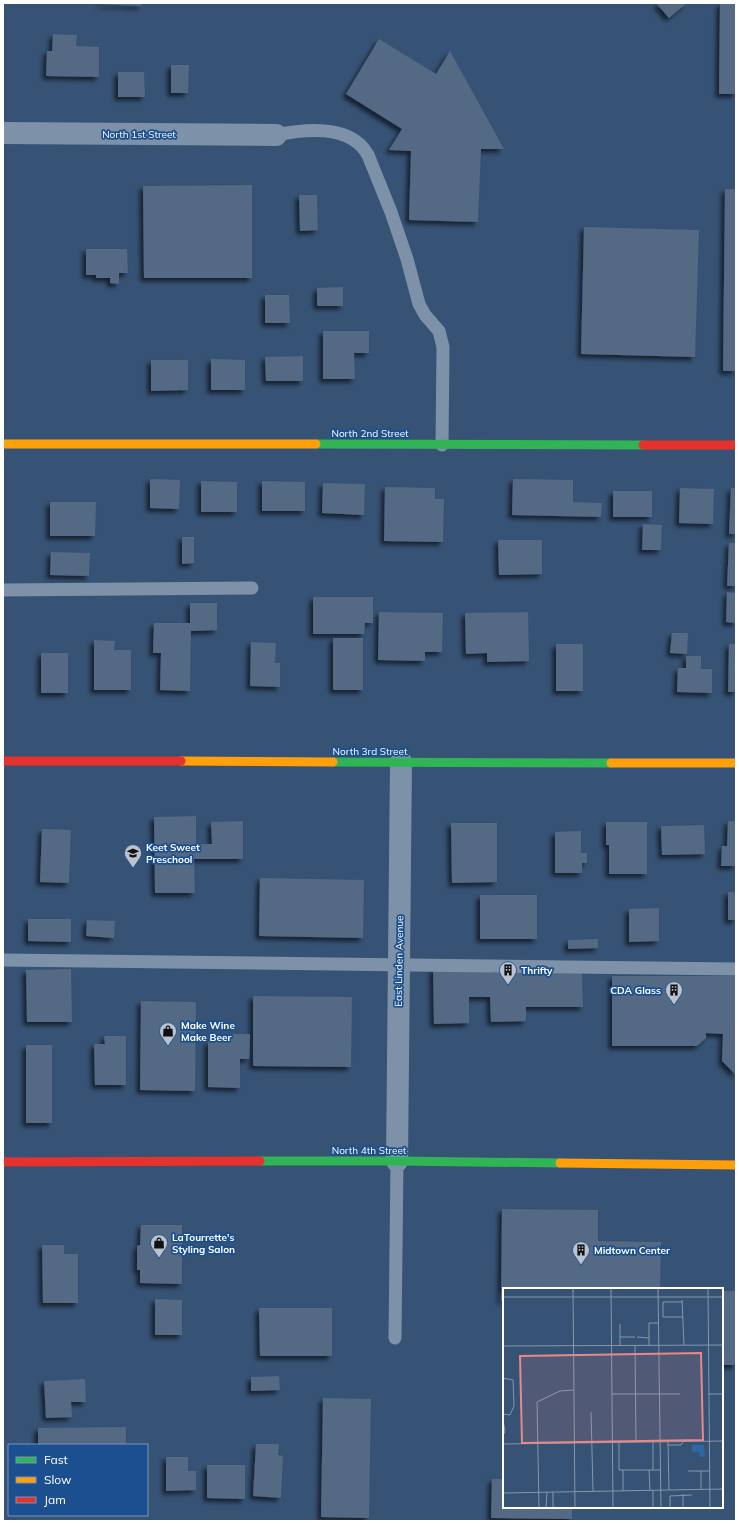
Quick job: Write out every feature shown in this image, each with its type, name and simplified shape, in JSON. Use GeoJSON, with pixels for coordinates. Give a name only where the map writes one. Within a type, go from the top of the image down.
{"type":"FeatureCollection","features":[{"type":"Feature","properties":{"kind":"main road","name":"North 2nd Street"},"geometry":{"type":"LineString","coordinates":[[3,444],[736,445]]}},
{"type":"Feature","properties":{"kind":"main road","name":"North 3rd Street"},"geometry":{"type":"LineString","coordinates":[[3,761],[736,763]]}},
{"type":"Feature","properties":{"kind":"main road","name":"North 4th Street"},"geometry":{"type":"LineString","coordinates":[[3,1162],[397,1161],[736,1165]]}},
{"type":"Feature","properties":{"kind":"street","name":"North 1st Street"},"geometry":{"type":"LineString","coordinates":[[3,133],[276,135]]}},
{"type":"Feature","properties":{"kind":"street","name":"East Linden Avenue"},"geometry":{"type":"LineString","coordinates":[[397,1161],[401,762]]}},
{"type":"Feature","properties":{"kind":"lane"},"geometry":{"type":"LineString","coordinates":[[276,135],[294,131],[314,130],[345,135],[356,140],[365,149],[391,212],[407,259],[419,304],[425,315],[439,332],[443,347],[442,444]]}},
{"type":"Feature","properties":{"kind":"lane"},"geometry":{"type":"LineString","coordinates":[[3,590],[252,588]]}},
{"type":"Feature","properties":{"kind":"lane"},"geometry":{"type":"LineString","coordinates":[[3,960],[736,968]]}},
{"type":"Feature","properties":{"kind":"lane"},"geometry":{"type":"LineString","coordinates":[[395,1338],[397,1161]]}},
{"type":"Feature","properties":{"kind":"building"},"geometry":{"type":"Polygon","coordinates":[[[99,3],[142,3],[141,6],[99,3]]]}},
{"type":"Feature","properties":{"kind":"building"},"geometry":{"type":"Polygon","coordinates":[[[656,3],[687,3],[669,18],[656,3]]]}},
{"type":"Feature","properties":{"kind":"building"},"geometry":{"type":"Polygon","coordinates":[[[720,3],[736,3],[736,94],[719,94],[720,3]]]}},
{"type":"Feature","properties":{"kind":"building"},"geometry":{"type":"Polygon","coordinates":[[[53,34],[77,35],[76,46],[99,47],[99,77],[46,76],[47,51],[52,51],[53,34]]]}},
{"type":"Feature","properties":{"kind":"building"},"geometry":{"type":"Polygon","coordinates":[[[379,39],[436,74],[450,51],[504,149],[481,149],[478,222],[409,220],[411,151],[389,150],[402,129],[346,94],[379,39]]]}},
{"type":"Feature","properties":{"kind":"building"},"geometry":{"type":"Polygon","coordinates":[[[171,65],[189,65],[188,93],[171,93],[171,65]]]}},
{"type":"Feature","properties":{"kind":"building"},"geometry":{"type":"Polygon","coordinates":[[[118,72],[144,72],[145,97],[118,97],[118,72]]]}},
{"type":"Feature","properties":{"kind":"building"},"geometry":{"type":"Polygon","coordinates":[[[252,185],[252,278],[144,278],[143,186],[252,185]]]}},
{"type":"Feature","properties":{"kind":"building"},"geometry":{"type":"Polygon","coordinates":[[[725,189],[736,189],[736,371],[723,371],[725,189]]]}},
{"type":"Feature","properties":{"kind":"building"},"geometry":{"type":"Polygon","coordinates":[[[299,195],[317,195],[318,230],[300,231],[299,195]]]}},
{"type":"Feature","properties":{"kind":"building"},"geometry":{"type":"Polygon","coordinates":[[[584,227],[699,230],[695,357],[581,354],[584,227]]]}},
{"type":"Feature","properties":{"kind":"building"},"geometry":{"type":"Polygon","coordinates":[[[86,249],[127,249],[128,273],[119,273],[119,284],[110,283],[110,278],[96,278],[96,275],[86,275],[86,249]]]}},
{"type":"Feature","properties":{"kind":"building"},"geometry":{"type":"Polygon","coordinates":[[[343,287],[343,306],[317,306],[317,288],[343,287]]]}},
{"type":"Feature","properties":{"kind":"building"},"geometry":{"type":"Polygon","coordinates":[[[265,295],[289,295],[290,323],[265,323],[265,295]]]}},
{"type":"Feature","properties":{"kind":"building"},"geometry":{"type":"Polygon","coordinates":[[[323,331],[369,331],[369,353],[354,353],[355,379],[323,379],[323,331]]]}},
{"type":"Feature","properties":{"kind":"building"},"geometry":{"type":"Polygon","coordinates":[[[303,356],[303,381],[266,381],[265,357],[303,356]]]}},
{"type":"Feature","properties":{"kind":"building"},"geometry":{"type":"Polygon","coordinates":[[[211,359],[245,360],[245,390],[211,390],[211,359]]]}},
{"type":"Feature","properties":{"kind":"building"},"geometry":{"type":"Polygon","coordinates":[[[151,360],[188,360],[188,390],[151,391],[151,360]]]}},
{"type":"Feature","properties":{"kind":"building"},"geometry":{"type":"Polygon","coordinates":[[[150,479],[180,480],[179,509],[150,508],[150,479]]]}},
{"type":"Feature","properties":{"kind":"building"},"geometry":{"type":"Polygon","coordinates":[[[513,479],[573,480],[573,502],[602,503],[601,517],[512,515],[513,479]]]}},
{"type":"Feature","properties":{"kind":"building"},"geometry":{"type":"Polygon","coordinates":[[[201,481],[237,482],[237,512],[201,512],[201,481]]]}},
{"type":"Feature","properties":{"kind":"building"},"geometry":{"type":"Polygon","coordinates":[[[262,481],[305,482],[305,511],[262,511],[262,481]]]}},
{"type":"Feature","properties":{"kind":"building"},"geometry":{"type":"Polygon","coordinates":[[[323,483],[365,484],[364,515],[322,513],[323,483]]]}},
{"type":"Feature","properties":{"kind":"building"},"geometry":{"type":"Polygon","coordinates":[[[385,487],[435,488],[435,499],[444,499],[443,542],[384,541],[385,487]]]}},
{"type":"Feature","properties":{"kind":"building"},"geometry":{"type":"Polygon","coordinates":[[[680,488],[714,489],[713,524],[679,523],[680,488]]]}},
{"type":"Feature","properties":{"kind":"building"},"geometry":{"type":"Polygon","coordinates":[[[731,488],[736,488],[736,534],[729,534],[731,488]]]}},
{"type":"Feature","properties":{"kind":"building"},"geometry":{"type":"Polygon","coordinates":[[[613,491],[652,491],[652,517],[613,517],[613,491]]]}},
{"type":"Feature","properties":{"kind":"building"},"geometry":{"type":"Polygon","coordinates":[[[50,502],[96,502],[95,536],[50,536],[50,502]]]}},
{"type":"Feature","properties":{"kind":"building"},"geometry":{"type":"Polygon","coordinates":[[[643,524],[662,525],[661,550],[642,550],[643,524]]]}},
{"type":"Feature","properties":{"kind":"building"},"geometry":{"type":"Polygon","coordinates":[[[182,537],[194,537],[194,563],[182,564],[182,537]]]}},
{"type":"Feature","properties":{"kind":"building"},"geometry":{"type":"Polygon","coordinates":[[[498,540],[542,540],[542,574],[499,575],[498,540]]]}},
{"type":"Feature","properties":{"kind":"building"},"geometry":{"type":"Polygon","coordinates":[[[729,543],[736,543],[736,586],[727,586],[729,543]]]}},
{"type":"Feature","properties":{"kind":"building"},"geometry":{"type":"Polygon","coordinates":[[[51,552],[90,553],[89,576],[50,575],[51,552]]]}},
{"type":"Feature","properties":{"kind":"building"},"geometry":{"type":"Polygon","coordinates":[[[727,592],[736,593],[736,623],[726,622],[727,592]]]}},
{"type":"Feature","properties":{"kind":"building"},"geometry":{"type":"Polygon","coordinates":[[[313,597],[373,597],[373,623],[365,623],[364,634],[313,634],[313,597]]]}},
{"type":"Feature","properties":{"kind":"building"},"geometry":{"type":"Polygon","coordinates":[[[190,603],[217,603],[217,630],[191,631],[190,691],[160,690],[161,653],[153,653],[154,623],[190,623],[190,603]]]}},
{"type":"Feature","properties":{"kind":"building"},"geometry":{"type":"Polygon","coordinates":[[[379,612],[443,613],[442,652],[425,652],[425,661],[378,660],[379,612]]]}},
{"type":"Feature","properties":{"kind":"building"},"geometry":{"type":"Polygon","coordinates":[[[528,612],[529,661],[487,662],[487,653],[466,654],[465,613],[528,612]]]}},
{"type":"Feature","properties":{"kind":"building"},"geometry":{"type":"Polygon","coordinates":[[[672,633],[688,633],[687,654],[670,653],[672,633]]]}},
{"type":"Feature","properties":{"kind":"building"},"geometry":{"type":"Polygon","coordinates":[[[333,638],[363,638],[363,690],[333,690],[333,638]]]}},
{"type":"Feature","properties":{"kind":"building"},"geometry":{"type":"Polygon","coordinates":[[[94,640],[115,641],[114,650],[131,650],[131,690],[94,690],[94,640]]]}},
{"type":"Feature","properties":{"kind":"building"},"geometry":{"type":"Polygon","coordinates":[[[251,642],[276,643],[275,663],[280,663],[280,687],[250,686],[251,642]]]}},
{"type":"Feature","properties":{"kind":"building"},"geometry":{"type":"Polygon","coordinates":[[[556,644],[583,644],[583,691],[556,691],[556,644]]]}},
{"type":"Feature","properties":{"kind":"building"},"geometry":{"type":"Polygon","coordinates":[[[729,644],[736,644],[736,692],[728,692],[729,644]]]}},
{"type":"Feature","properties":{"kind":"building"},"geometry":{"type":"Polygon","coordinates":[[[41,653],[68,653],[68,693],[41,693],[41,653]]]}},
{"type":"Feature","properties":{"kind":"building"},"geometry":{"type":"Polygon","coordinates":[[[686,656],[701,656],[701,669],[712,669],[712,693],[677,692],[678,668],[686,668],[686,656]]]}},
{"type":"Feature","properties":{"kind":"building"},"geometry":{"type":"Polygon","coordinates":[[[196,816],[196,844],[212,844],[211,822],[243,821],[243,859],[194,859],[195,893],[155,893],[154,817],[196,816]]]}},
{"type":"Feature","properties":{"kind":"building"},"geometry":{"type":"Polygon","coordinates":[[[728,821],[736,821],[736,866],[721,866],[722,846],[727,846],[728,821]]]}},
{"type":"Feature","properties":{"kind":"building"},"geometry":{"type":"Polygon","coordinates":[[[606,822],[647,822],[647,874],[609,874],[609,845],[606,845],[606,822]]]}},
{"type":"Feature","properties":{"kind":"building"},"geometry":{"type":"Polygon","coordinates":[[[451,823],[497,823],[497,882],[452,883],[451,823]]]}},
{"type":"Feature","properties":{"kind":"building"},"geometry":{"type":"Polygon","coordinates":[[[704,825],[705,854],[662,855],[661,826],[704,825]]]}},
{"type":"Feature","properties":{"kind":"building"},"geometry":{"type":"Polygon","coordinates":[[[42,829],[71,830],[69,883],[40,882],[42,829]]]}},
{"type":"Feature","properties":{"kind":"building"},"geometry":{"type":"Polygon","coordinates":[[[581,831],[581,853],[587,853],[587,863],[582,863],[582,873],[555,873],[555,832],[581,831]]]}},
{"type":"Feature","properties":{"kind":"building"},"geometry":{"type":"Polygon","coordinates":[[[260,878],[364,880],[363,938],[259,936],[260,878]]]}},
{"type":"Feature","properties":{"kind":"building"},"geometry":{"type":"Polygon","coordinates":[[[728,892],[736,892],[736,920],[728,920],[728,892]]]}},
{"type":"Feature","properties":{"kind":"building"},"geometry":{"type":"Polygon","coordinates":[[[480,895],[537,895],[537,939],[480,939],[480,895]]]}},
{"type":"Feature","properties":{"kind":"building"},"geometry":{"type":"Polygon","coordinates":[[[659,908],[659,941],[629,942],[629,909],[659,908]]]}},
{"type":"Feature","properties":{"kind":"building"},"geometry":{"type":"Polygon","coordinates":[[[28,919],[71,919],[71,942],[28,941],[28,919]]]}},
{"type":"Feature","properties":{"kind":"building"},"geometry":{"type":"Polygon","coordinates":[[[87,920],[115,921],[114,938],[86,936],[87,920]]]}},
{"type":"Feature","properties":{"kind":"building"},"geometry":{"type":"Polygon","coordinates":[[[598,939],[598,948],[568,949],[568,940],[598,939]]]}},
{"type":"Feature","properties":{"kind":"building","name":"Thrifty"},"geometry":{"type":"Polygon","coordinates":[[[433,968],[492,968],[492,973],[582,973],[583,1007],[526,1007],[526,1021],[491,1022],[490,997],[469,997],[469,1023],[434,1024],[433,968]]]}},
{"type":"Feature","properties":{"kind":"building"},"geometry":{"type":"Polygon","coordinates":[[[71,969],[72,1022],[27,1022],[26,970],[71,969]]]}},
{"type":"Feature","properties":{"kind":"building","name":"CDA Glass"},"geometry":{"type":"Polygon","coordinates":[[[612,976],[736,976],[736,1075],[722,1061],[723,1034],[706,1033],[706,1038],[697,1046],[612,1046],[612,976]]]}},
{"type":"Feature","properties":{"kind":"building"},"geometry":{"type":"Polygon","coordinates":[[[253,996],[352,997],[351,1067],[253,1066],[253,996]]]}},
{"type":"Feature","properties":{"kind":"building","name":"Make Wine Make Beer"},"geometry":{"type":"Polygon","coordinates":[[[141,1001],[196,1002],[195,1091],[140,1090],[141,1001]]]}},
{"type":"Feature","properties":{"kind":"building"},"geometry":{"type":"Polygon","coordinates":[[[231,1034],[250,1034],[249,1059],[240,1059],[240,1088],[208,1087],[208,1041],[230,1041],[231,1034]]]}},
{"type":"Feature","properties":{"kind":"building"},"geometry":{"type":"Polygon","coordinates":[[[104,1036],[126,1036],[126,1085],[95,1085],[94,1044],[105,1044],[104,1036]]]}},
{"type":"Feature","properties":{"kind":"building"},"geometry":{"type":"Polygon","coordinates":[[[26,1045],[52,1045],[52,1123],[26,1123],[26,1045]]]}},
{"type":"Feature","properties":{"kind":"building","name":"Midtown Center"},"geometry":{"type":"Polygon","coordinates":[[[502,1209],[598,1210],[598,1241],[661,1242],[660,1288],[503,1288],[503,1301],[501,1301],[502,1209]]]}},
{"type":"Feature","properties":{"kind":"building","name":"LaTourrette's Styling Salon"},"geometry":{"type":"Polygon","coordinates":[[[141,1225],[182,1225],[182,1284],[140,1283],[140,1270],[137,1270],[137,1246],[140,1245],[141,1225]]]}},
{"type":"Feature","properties":{"kind":"building"},"geometry":{"type":"Polygon","coordinates":[[[42,1245],[64,1245],[64,1254],[78,1254],[78,1303],[43,1303],[42,1245]]]}},
{"type":"Feature","properties":{"kind":"building"},"geometry":{"type":"Polygon","coordinates":[[[723,1291],[736,1291],[736,1365],[723,1365],[723,1291]]]}},
{"type":"Feature","properties":{"kind":"building"},"geometry":{"type":"Polygon","coordinates":[[[155,1299],[182,1300],[182,1335],[155,1335],[155,1299]]]}},
{"type":"Feature","properties":{"kind":"building"},"geometry":{"type":"Polygon","coordinates":[[[259,1308],[332,1308],[332,1356],[260,1356],[259,1308]]]}},
{"type":"Feature","properties":{"kind":"building"},"geometry":{"type":"Polygon","coordinates":[[[279,1376],[280,1390],[251,1391],[251,1377],[279,1376]]]}},
{"type":"Feature","properties":{"kind":"building"},"geometry":{"type":"Polygon","coordinates":[[[85,1379],[86,1402],[71,1402],[72,1417],[46,1418],[44,1381],[85,1379]]]}},
{"type":"Feature","properties":{"kind":"building"},"geometry":{"type":"Polygon","coordinates":[[[323,1398],[371,1399],[369,1518],[321,1517],[323,1398]]]}},
{"type":"Feature","properties":{"kind":"building"},"geometry":{"type":"Polygon","coordinates":[[[126,1427],[126,1444],[38,1444],[38,1428],[126,1427]]]}},
{"type":"Feature","properties":{"kind":"building"},"geometry":{"type":"Polygon","coordinates":[[[256,1444],[279,1444],[278,1455],[283,1456],[281,1498],[253,1496],[256,1444]]]}},
{"type":"Feature","properties":{"kind":"building"},"geometry":{"type":"Polygon","coordinates":[[[166,1457],[188,1457],[188,1471],[196,1471],[196,1490],[166,1491],[166,1457]]]}},
{"type":"Feature","properties":{"kind":"building"},"geometry":{"type":"Polygon","coordinates":[[[207,1465],[245,1465],[245,1499],[207,1498],[207,1465]]]}},
{"type":"Feature","properties":{"kind":"building"},"geometry":{"type":"Polygon","coordinates":[[[492,1479],[503,1479],[503,1508],[572,1508],[572,1519],[491,1518],[492,1479]]]}},
{"type":"Feature","properties":{"kind":"traffic: fast"},"geometry":{"type":"LineString","coordinates":[[316,444],[643,445]]}},
{"type":"Feature","properties":{"kind":"traffic: fast"},"geometry":{"type":"LineString","coordinates":[[333,762],[611,763]]}},
{"type":"Feature","properties":{"kind":"traffic: fast"},"geometry":{"type":"LineString","coordinates":[[260,1161],[560,1163]]}},
{"type":"Feature","properties":{"kind":"traffic: slow"},"geometry":{"type":"LineString","coordinates":[[3,444],[316,444]]}},
{"type":"Feature","properties":{"kind":"traffic: slow"},"geometry":{"type":"LineString","coordinates":[[181,761],[333,762]]}},
{"type":"Feature","properties":{"kind":"traffic: slow"},"geometry":{"type":"LineString","coordinates":[[611,763],[736,763]]}},
{"type":"Feature","properties":{"kind":"traffic: slow"},"geometry":{"type":"LineString","coordinates":[[560,1163],[736,1165]]}},
{"type":"Feature","properties":{"kind":"traffic: jam"},"geometry":{"type":"LineString","coordinates":[[643,445],[736,445]]}},
{"type":"Feature","properties":{"kind":"traffic: jam"},"geometry":{"type":"LineString","coordinates":[[3,761],[181,761]]}},
{"type":"Feature","properties":{"kind":"traffic: jam"},"geometry":{"type":"LineString","coordinates":[[3,1162],[260,1161]]}},
{"type":"Feature","properties":{"kind":"place","name":"Keet Sweet Preschool"},"geometry":{"type":"Point","coordinates":[133,868]}},
{"type":"Feature","properties":{"kind":"place","name":"Thrifty"},"geometry":{"type":"Point","coordinates":[508,985]}},
{"type":"Feature","properties":{"kind":"place","name":"CDA Glass"},"geometry":{"type":"Point","coordinates":[674,1005]}},
{"type":"Feature","properties":{"kind":"place","name":"Make Wine Make Beer"},"geometry":{"type":"Point","coordinates":[168,1046]}},
{"type":"Feature","properties":{"kind":"place","name":"LaTourrette's Styling Salon"},"geometry":{"type":"Point","coordinates":[159,1258]}},
{"type":"Feature","properties":{"kind":"place","name":"Midtown Center"},"geometry":{"type":"Point","coordinates":[581,1265]}}]}
